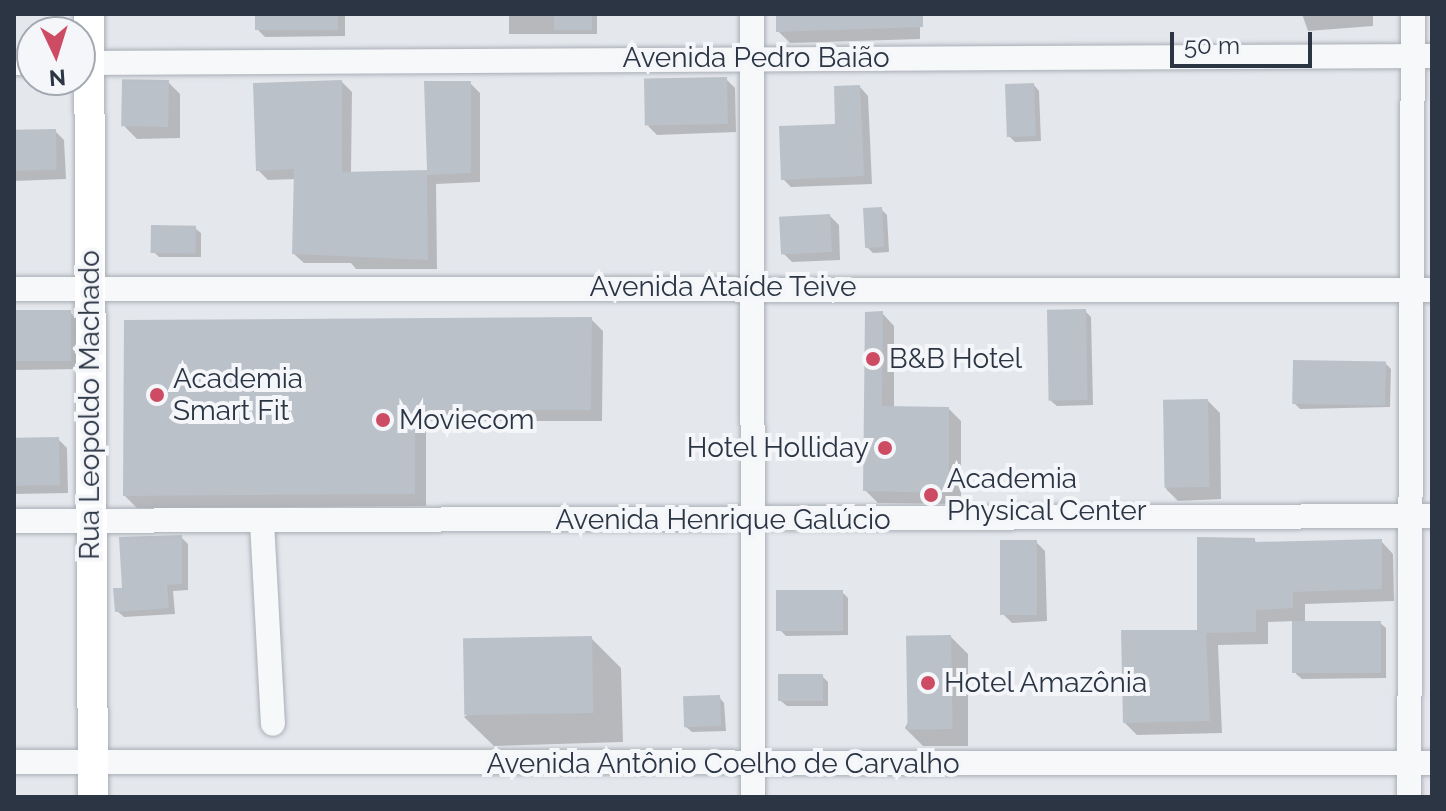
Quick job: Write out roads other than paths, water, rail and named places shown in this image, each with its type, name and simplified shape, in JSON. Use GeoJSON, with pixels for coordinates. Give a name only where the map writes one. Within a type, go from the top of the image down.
{"type":"FeatureCollection","features":[{"type":"Feature","properties":{"kind":"main road","name":"Rua Leopoldo Machado"},"geometry":{"type":"LineString","coordinates":[[85,96],[90,289],[93,797]]}},
{"type":"Feature","properties":{"kind":"street"},"geometry":{"type":"LineString","coordinates":[[752,14],[750,520],[753,797]]}},
{"type":"Feature","properties":{"kind":"street"},"geometry":{"type":"LineString","coordinates":[[1409,797],[1421,763],[1423,56],[1413,14]]}},
{"type":"Feature","properties":{"kind":"street","name":"Avenida Pedro Baião"},"geometry":{"type":"LineString","coordinates":[[96,63],[1423,56]]}},
{"type":"Feature","properties":{"kind":"street","name":"Avenida Ataíde Teive"},"geometry":{"type":"LineString","coordinates":[[14,289],[751,286],[1421,290]]}},
{"type":"Feature","properties":{"kind":"street","name":"Avenida Henrique Galúcio"},"geometry":{"type":"LineString","coordinates":[[14,521],[1420,516]]}},
{"type":"Feature","properties":{"kind":"street"},"geometry":{"type":"LineString","coordinates":[[262,522],[273,724]]}},
{"type":"Feature","properties":{"kind":"street","name":"Avenida Antônio Coelho de Carvalho"},"geometry":{"type":"LineString","coordinates":[[14,762],[1421,763]]}},
{"type":"Feature","properties":{"kind":"place","name":"B&B Hotel"},"geometry":{"type":"Point","coordinates":[873,359]}},
{"type":"Feature","properties":{"kind":"place","name":"Academia Smart Fit"},"geometry":{"type":"Point","coordinates":[157,395]}},
{"type":"Feature","properties":{"kind":"place","name":"Moviecom"},"geometry":{"type":"Point","coordinates":[383,420]}},
{"type":"Feature","properties":{"kind":"place","name":"Hotel Holliday"},"geometry":{"type":"Point","coordinates":[885,448]}},
{"type":"Feature","properties":{"kind":"place","name":"Academia Physical Center"},"geometry":{"type":"Point","coordinates":[931,495]}},
{"type":"Feature","properties":{"kind":"place","name":"Hotel Amazônia"},"geometry":{"type":"Point","coordinates":[928,683]}}]}
